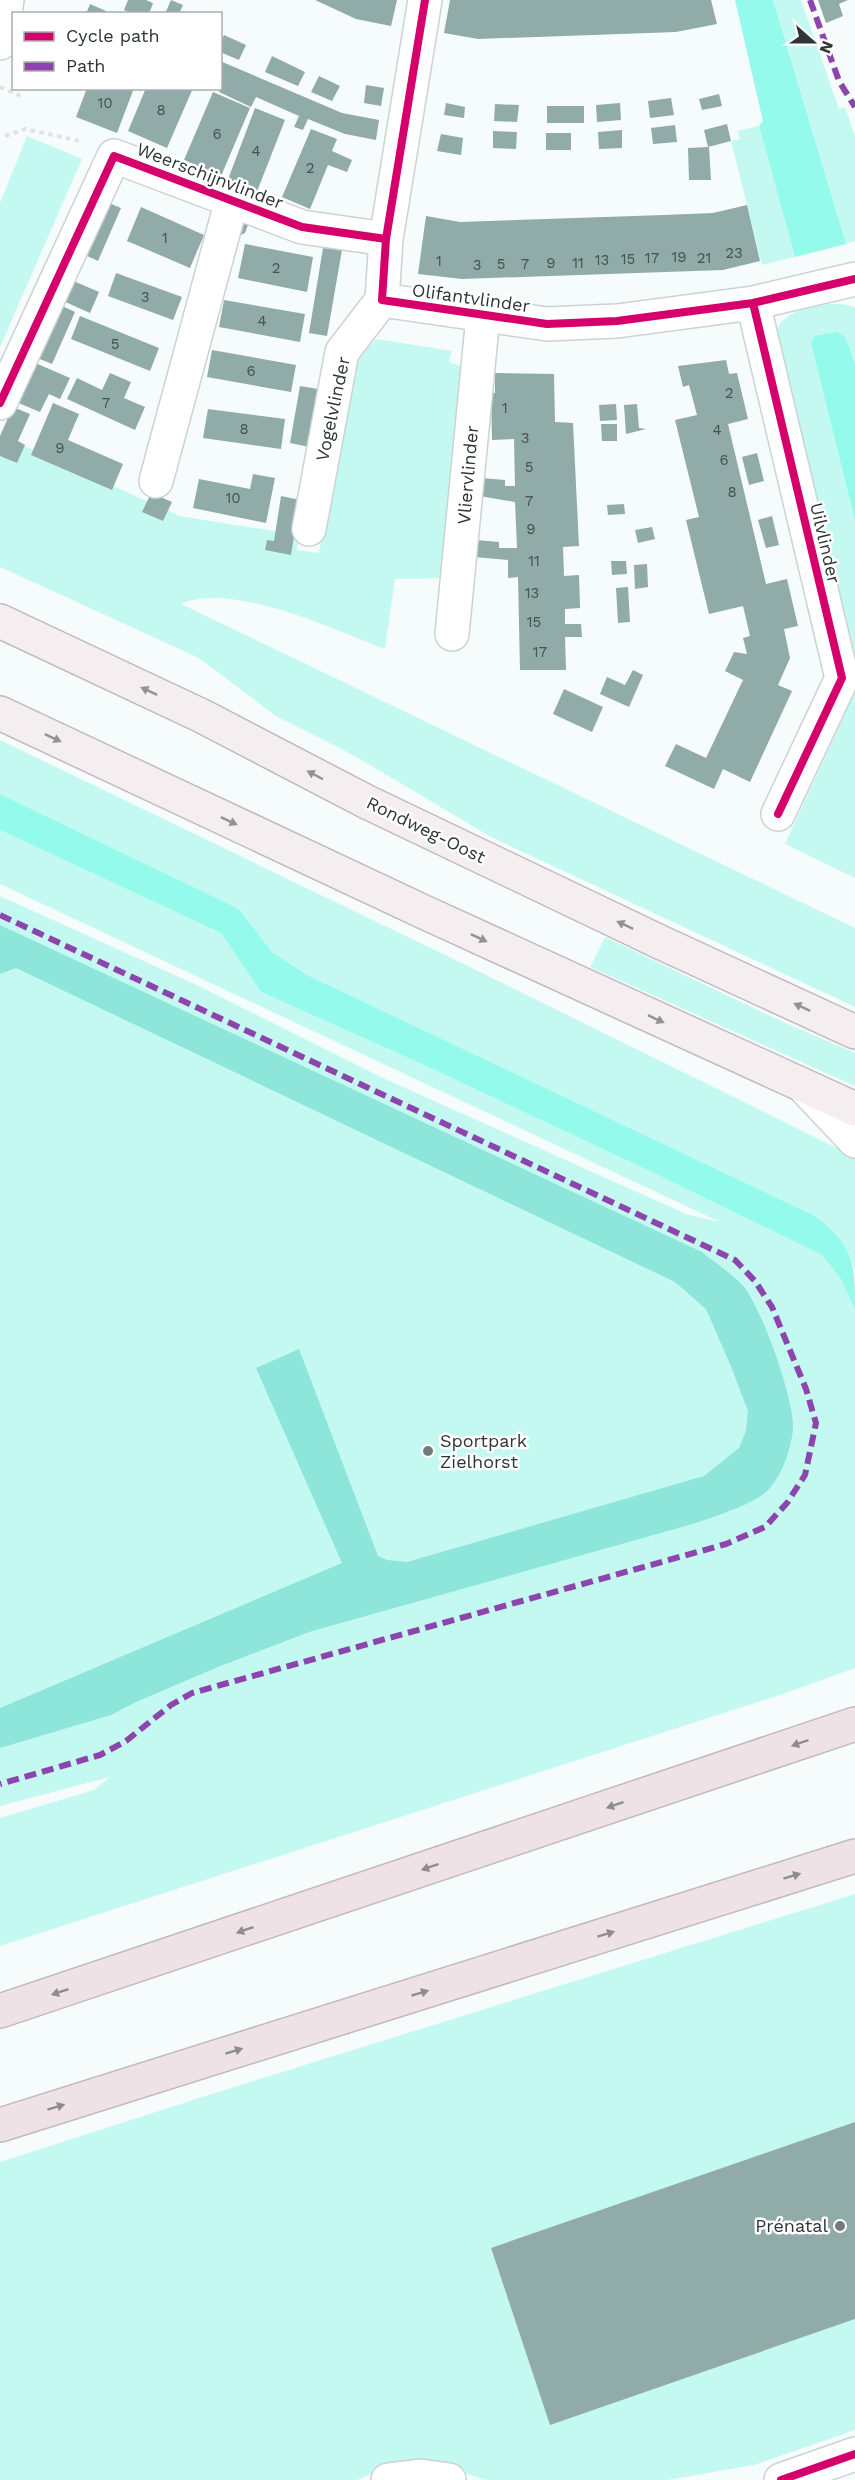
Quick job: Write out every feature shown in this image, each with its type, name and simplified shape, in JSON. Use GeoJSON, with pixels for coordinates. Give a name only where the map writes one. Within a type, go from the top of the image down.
{"type":"FeatureCollection","features":[{"type":"Feature","properties":{"kind":"highway"},"geometry":{"type":"LineString","coordinates":[[0,2011],[855,1724]]}},
{"type":"Feature","properties":{"kind":"highway"},"geometry":{"type":"LineString","coordinates":[[0,2125],[855,1856]]}},
{"type":"Feature","properties":{"kind":"main road","name":"Rondweg-Oost"},"geometry":{"type":"LineString","coordinates":[[0,621],[202,716],[378,807],[662,943],[855,1032]]}},
{"type":"Feature","properties":{"kind":"main road"},"geometry":{"type":"LineString","coordinates":[[0,713],[436,918],[855,1109]]}},
{"type":"Feature","properties":{"kind":"street"},"geometry":{"type":"LineString","coordinates":[[0,44],[8,0]]}},
{"type":"Feature","properties":{"kind":"street"},"geometry":{"type":"LineString","coordinates":[[382,300],[386,239],[424,0]]}},
{"type":"Feature","properties":{"kind":"street","name":"Weerschijnvlinder"},"geometry":{"type":"LineString","coordinates":[[0,403],[114,156],[302,227],[386,239]]}},
{"type":"Feature","properties":{"kind":"street","name":"Weerschijnvlinder"},"geometry":{"type":"LineString","coordinates":[[156,481],[232,200]]}},
{"type":"Feature","properties":{"kind":"street","name":"Olifantvlinder"},"geometry":{"type":"LineString","coordinates":[[382,300],[547,324],[617,321],[753,303],[855,279]]}},
{"type":"Feature","properties":{"kind":"street","name":"Vogelvlinder"},"geometry":{"type":"LineString","coordinates":[[309,529],[342,352],[382,300]]}},
{"type":"Feature","properties":{"kind":"street","name":"Uilvlinder"},"geometry":{"type":"LineString","coordinates":[[753,303],[842,678],[778,814]]}},
{"type":"Feature","properties":{"kind":"street","name":"Vliervlinder"},"geometry":{"type":"LineString","coordinates":[[452,634],[483,316]]}},
{"type":"Feature","properties":{"kind":"street"},"geometry":{"type":"LineString","coordinates":[[806,1088],[855,1141]]}},
{"type":"Feature","properties":{"kind":"street"},"geometry":{"type":"LineString","coordinates":[[781,2480],[855,2454]]}},
{"type":"Feature","properties":{"kind":"street"},"geometry":{"type":"LineString","coordinates":[[388,2480],[420,2476],[449,2480]]}},
{"type":"Feature","properties":{"kind":"path"},"geometry":{"type":"LineString","coordinates":[[17,106],[22,92]]}},
{"type":"Feature","properties":{"kind":"path"},"geometry":{"type":"LineString","coordinates":[[2,137],[9,126]]}},
{"type":"Feature","properties":{"kind":"path"},"geometry":{"type":"LineString","coordinates":[[2,137],[25,129],[75,139],[114,156]]}},
{"type":"Feature","properties":{"kind":"shaded area"},"geometry":{"type":"Polygon","coordinates":[[[735,0],[773,0],[846,244],[795,257],[759,126],[763,121],[735,0]]]}},
{"type":"Feature","properties":{"kind":"shaded area"},"geometry":{"type":"Polygon","coordinates":[[[773,0],[801,0],[839,109],[845,107],[855,137],[855,241],[846,244],[773,0]]]}},
{"type":"Feature","properties":{"kind":"shaded area"},"geometry":{"type":"Polygon","coordinates":[[[759,126],[795,257],[762,265],[731,141],[740,139],[737,131],[759,126]]]}},
{"type":"Feature","properties":{"kind":"shaded area"},"geometry":{"type":"Polygon","coordinates":[[[27,136],[82,159],[0,347],[0,203],[27,136]]]}},
{"type":"Feature","properties":{"kind":"shaded area"},"geometry":{"type":"Polygon","coordinates":[[[827,304],[855,307],[855,364],[846,338],[811,343],[855,521],[855,676],[775,334],[789,315],[803,309],[827,304]]]}},
{"type":"Feature","properties":{"kind":"shaded area"},"geometry":{"type":"Polygon","coordinates":[[[838,332],[846,338],[855,364],[855,521],[811,343],[815,336],[838,332]]]}},
{"type":"Feature","properties":{"kind":"shaded area"},"geometry":{"type":"Polygon","coordinates":[[[377,339],[452,351],[449,362],[465,367],[447,578],[395,579],[385,649],[312,620],[255,603],[227,599],[202,599],[181,604],[855,928],[855,1007],[491,837],[353,755],[276,716],[199,658],[0,567],[0,435],[180,516],[299,535],[297,550],[319,553],[352,359],[377,339]]]}},
{"type":"Feature","properties":{"kind":"shaded area"},"geometry":{"type":"Polygon","coordinates":[[[855,692],[855,878],[785,844],[855,692]]]}},
{"type":"Feature","properties":{"kind":"shaded area"},"geometry":{"type":"Polygon","coordinates":[[[0,740],[468,966],[851,1155],[855,1159],[855,1271],[846,1248],[815,1216],[307,975],[272,952],[239,909],[0,794],[0,740]]]}},
{"type":"Feature","properties":{"kind":"shaded area"},"geometry":{"type":"Polygon","coordinates":[[[0,794],[239,909],[272,952],[307,975],[815,1216],[838,1237],[850,1257],[853,1268],[855,1310],[841,1279],[822,1255],[424,1065],[261,992],[221,933],[0,830],[0,794]]]}},
{"type":"Feature","properties":{"kind":"shaded area","name":"Sportpark Zielhorst"},"geometry":{"type":"Polygon","coordinates":[[[0,830],[221,933],[261,992],[424,1065],[822,1255],[841,1279],[855,1310],[855,1668],[786,1693],[0,1946],[0,1818],[94,1790],[110,1777],[0,1806],[0,896],[199,986],[383,1078],[686,1214],[720,1222],[0,884],[0,830]]]}},
{"type":"Feature","properties":{"kind":"shaded area"},"geometry":{"type":"Polygon","coordinates":[[[0,925],[702,1252],[744,1287],[760,1315],[783,1378],[789,1398],[793,1429],[786,1460],[775,1482],[756,1499],[696,1523],[309,1632],[218,1667],[111,1715],[0,1748],[0,1708],[342,1563],[256,1368],[299,1349],[378,1556],[387,1560],[407,1562],[704,1476],[739,1448],[746,1431],[748,1411],[706,1309],[675,1282],[16,968],[0,974],[0,925]]]}},
{"type":"Feature","properties":{"kind":"shaded area"},"geometry":{"type":"Polygon","coordinates":[[[605,937],[781,1021],[855,1053],[855,1086],[590,967],[605,937]]]}},
{"type":"Feature","properties":{"kind":"shaded area"},"geometry":{"type":"Polygon","coordinates":[[[855,1894],[855,2122],[491,2249],[550,2424],[855,2319],[855,2430],[754,2465],[667,2480],[487,2480],[443,2467],[375,2472],[357,2480],[0,2480],[0,2162],[855,1894]]]}},
{"type":"Feature","properties":{"kind":"building"},"geometry":{"type":"Polygon","coordinates":[[[128,0],[146,0],[153,3],[150,12],[124,10],[128,0]]]}},
{"type":"Feature","properties":{"kind":"building"},"geometry":{"type":"Polygon","coordinates":[[[171,0],[183,5],[180,12],[166,12],[171,0]]]}},
{"type":"Feature","properties":{"kind":"building"},"geometry":{"type":"Polygon","coordinates":[[[315,0],[397,0],[391,26],[356,19],[315,0]]]}},
{"type":"Feature","properties":{"kind":"building"},"geometry":{"type":"Polygon","coordinates":[[[450,0],[711,0],[717,24],[676,32],[478,39],[444,33],[450,0]]]}},
{"type":"Feature","properties":{"kind":"building"},"geometry":{"type":"Polygon","coordinates":[[[818,0],[848,0],[839,4],[843,16],[826,23],[818,0]]]}},
{"type":"Feature","properties":{"kind":"building"},"geometry":{"type":"Polygon","coordinates":[[[90,4],[106,11],[105,12],[87,12],[90,4]]]}},
{"type":"Feature","properties":{"kind":"building"},"geometry":{"type":"Polygon","coordinates":[[[224,35],[246,45],[239,60],[222,53],[224,35]]]}},
{"type":"Feature","properties":{"kind":"building"},"geometry":{"type":"Polygon","coordinates":[[[272,56],[305,72],[298,86],[265,72],[272,56]]]}},
{"type":"Feature","properties":{"kind":"building"},"geometry":{"type":"Polygon","coordinates":[[[222,62],[342,113],[379,120],[376,140],[345,134],[308,119],[303,130],[294,127],[299,116],[256,97],[251,107],[219,92],[222,90],[222,62]]]}},
{"type":"Feature","properties":{"kind":"building"},"geometry":{"type":"Polygon","coordinates":[[[319,76],[340,86],[332,101],[311,92],[319,76]]]}},
{"type":"Feature","properties":{"kind":"building"},"geometry":{"type":"Polygon","coordinates":[[[366,85],[384,88],[381,106],[364,103],[366,85]]]}},
{"type":"Feature","properties":{"kind":"building"},"geometry":{"type":"Polygon","coordinates":[[[86,90],[133,90],[117,133],[76,117],[86,90]]]}},
{"type":"Feature","properties":{"kind":"building"},"geometry":{"type":"Polygon","coordinates":[[[145,90],[192,90],[167,148],[128,131],[145,90]]]}},
{"type":"Feature","properties":{"kind":"building"},"geometry":{"type":"Polygon","coordinates":[[[213,92],[250,108],[221,176],[184,160],[213,92]]]}},
{"type":"Feature","properties":{"kind":"building"},"geometry":{"type":"Polygon","coordinates":[[[719,94],[722,106],[702,110],[699,99],[719,94]]]}},
{"type":"Feature","properties":{"kind":"building"},"geometry":{"type":"Polygon","coordinates":[[[671,98],[674,115],[650,118],[648,101],[671,98]]]}},
{"type":"Feature","properties":{"kind":"building"},"geometry":{"type":"Polygon","coordinates":[[[446,103],[465,107],[464,118],[444,115],[446,103]]]}},
{"type":"Feature","properties":{"kind":"building"},"geometry":{"type":"Polygon","coordinates":[[[620,103],[621,120],[597,122],[596,105],[620,103]]]}},
{"type":"Feature","properties":{"kind":"building"},"geometry":{"type":"Polygon","coordinates":[[[495,104],[519,105],[517,122],[494,121],[495,104]]]}},
{"type":"Feature","properties":{"kind":"building"},"geometry":{"type":"Polygon","coordinates":[[[547,106],[584,106],[584,123],[547,123],[547,106]]]}},
{"type":"Feature","properties":{"kind":"building"},"geometry":{"type":"Polygon","coordinates":[[[255,108],[285,120],[256,194],[227,182],[255,108]]]}},
{"type":"Feature","properties":{"kind":"building"},"geometry":{"type":"Polygon","coordinates":[[[727,124],[731,141],[708,147],[704,130],[727,124]]]}},
{"type":"Feature","properties":{"kind":"building"},"geometry":{"type":"Polygon","coordinates":[[[675,125],[677,142],[653,144],[651,128],[675,125]]]}},
{"type":"Feature","properties":{"kind":"building"},"geometry":{"type":"Polygon","coordinates":[[[311,129],[337,139],[332,151],[352,160],[347,172],[328,165],[310,209],[282,197],[311,129]]]}},
{"type":"Feature","properties":{"kind":"building"},"geometry":{"type":"Polygon","coordinates":[[[622,130],[622,148],[599,149],[598,132],[622,130]]]}},
{"type":"Feature","properties":{"kind":"building"},"geometry":{"type":"Polygon","coordinates":[[[493,131],[517,132],[516,149],[493,148],[493,131]]]}},
{"type":"Feature","properties":{"kind":"building"},"geometry":{"type":"Polygon","coordinates":[[[546,133],[571,133],[571,150],[546,150],[546,133]]]}},
{"type":"Feature","properties":{"kind":"building"},"geometry":{"type":"Polygon","coordinates":[[[441,134],[463,138],[461,155],[437,151],[441,134]]]}},
{"type":"Feature","properties":{"kind":"building"},"geometry":{"type":"Polygon","coordinates":[[[709,147],[711,180],[689,180],[688,148],[709,147]]]}},
{"type":"Feature","properties":{"kind":"building"},"geometry":{"type":"Polygon","coordinates":[[[104,201],[121,208],[98,261],[81,253],[104,201]]]}},
{"type":"Feature","properties":{"kind":"building"},"geometry":{"type":"Polygon","coordinates":[[[747,205],[760,261],[723,270],[462,279],[418,274],[426,216],[460,222],[713,213],[747,205]]]}},
{"type":"Feature","properties":{"kind":"building"},"geometry":{"type":"Polygon","coordinates":[[[141,207],[204,235],[190,268],[127,241],[141,207]]]}},
{"type":"Feature","properties":{"kind":"building"},"geometry":{"type":"Polygon","coordinates":[[[234,220],[248,225],[245,233],[236,237],[234,220]]]}},
{"type":"Feature","properties":{"kind":"building"},"geometry":{"type":"Polygon","coordinates":[[[245,244],[313,257],[307,292],[238,278],[245,244]]]}},
{"type":"Feature","properties":{"kind":"building"},"geometry":{"type":"Polygon","coordinates":[[[323,248],[342,250],[327,336],[309,333],[323,248]]]}},
{"type":"Feature","properties":{"kind":"building"},"geometry":{"type":"Polygon","coordinates":[[[116,273],[182,297],[173,320],[108,296],[116,273]]]}},
{"type":"Feature","properties":{"kind":"building"},"geometry":{"type":"Polygon","coordinates":[[[69,279],[99,292],[90,313],[61,300],[69,279]]]}},
{"type":"Feature","properties":{"kind":"building"},"geometry":{"type":"Polygon","coordinates":[[[224,300],[305,314],[300,342],[219,327],[224,300]]]}},
{"type":"Feature","properties":{"kind":"building"},"geometry":{"type":"Polygon","coordinates":[[[58,304],[75,312],[52,364],[35,357],[58,304]]]}},
{"type":"Feature","properties":{"kind":"building"},"geometry":{"type":"Polygon","coordinates":[[[80,316],[159,348],[150,371],[71,339],[80,316]]]}},
{"type":"Feature","properties":{"kind":"building"},"geometry":{"type":"Polygon","coordinates":[[[212,350],[296,365],[291,392],[207,377],[212,350]]]}},
{"type":"Feature","properties":{"kind":"building"},"geometry":{"type":"Polygon","coordinates":[[[726,360],[729,374],[737,373],[748,419],[728,424],[766,584],[787,579],[798,626],[784,629],[790,658],[778,685],[792,691],[750,782],[723,769],[714,789],[665,766],[676,744],[706,758],[743,680],[725,671],[734,652],[747,654],[743,638],[750,636],[743,606],[709,614],[686,520],[699,517],[675,420],[697,415],[689,385],[683,387],[678,366],[726,360]]]}},
{"type":"Feature","properties":{"kind":"building"},"geometry":{"type":"Polygon","coordinates":[[[33,362],[70,378],[60,399],[49,394],[40,412],[16,402],[33,362]]]}},
{"type":"Feature","properties":{"kind":"building"},"geometry":{"type":"Polygon","coordinates":[[[110,373],[131,382],[124,398],[145,407],[135,430],[67,399],[77,378],[102,390],[110,373]]]}},
{"type":"Feature","properties":{"kind":"building"},"geometry":{"type":"Polygon","coordinates":[[[495,373],[554,374],[555,422],[573,423],[579,546],[563,547],[564,576],[579,575],[580,608],[565,609],[565,624],[581,624],[582,637],[565,637],[566,670],[520,670],[518,577],[508,578],[508,560],[474,557],[476,540],[499,542],[499,548],[517,548],[515,502],[480,496],[481,478],[505,480],[505,486],[515,486],[514,439],[492,440],[491,393],[495,393],[495,373]]]}},
{"type":"Feature","properties":{"kind":"building"},"geometry":{"type":"Polygon","coordinates":[[[300,386],[318,389],[309,447],[290,443],[300,386]]]}},
{"type":"Feature","properties":{"kind":"building"},"geometry":{"type":"Polygon","coordinates":[[[53,403],[79,414],[68,440],[123,464],[112,490],[31,455],[53,403]]]}},
{"type":"Feature","properties":{"kind":"building"},"geometry":{"type":"Polygon","coordinates":[[[616,404],[617,420],[600,421],[599,405],[616,404]]]}},
{"type":"Feature","properties":{"kind":"building"},"geometry":{"type":"Polygon","coordinates":[[[637,404],[639,428],[646,429],[626,434],[624,405],[637,404]]]}},
{"type":"Feature","properties":{"kind":"building"},"geometry":{"type":"Polygon","coordinates":[[[13,407],[30,414],[18,441],[25,445],[17,463],[0,456],[0,436],[13,407]]]}},
{"type":"Feature","properties":{"kind":"building"},"geometry":{"type":"Polygon","coordinates":[[[208,409],[285,419],[281,449],[203,438],[208,409]]]}},
{"type":"Feature","properties":{"kind":"building"},"geometry":{"type":"Polygon","coordinates":[[[601,424],[617,424],[617,441],[602,441],[601,424]]]}},
{"type":"Feature","properties":{"kind":"building"},"geometry":{"type":"Polygon","coordinates":[[[757,453],[764,481],[749,485],[742,457],[757,453]]]}},
{"type":"Feature","properties":{"kind":"building"},"geometry":{"type":"Polygon","coordinates":[[[253,474],[275,478],[266,523],[193,508],[199,479],[250,489],[253,474]]]}},
{"type":"Feature","properties":{"kind":"building"},"geometry":{"type":"Polygon","coordinates":[[[151,493],[172,502],[163,521],[142,512],[151,493]]]}},
{"type":"Feature","properties":{"kind":"building"},"geometry":{"type":"Polygon","coordinates":[[[281,496],[300,500],[291,555],[265,550],[267,540],[274,541],[281,496]]]}},
{"type":"Feature","properties":{"kind":"building"},"geometry":{"type":"Polygon","coordinates":[[[624,504],[625,514],[608,515],[607,505],[624,504]]]}},
{"type":"Feature","properties":{"kind":"building"},"geometry":{"type":"Polygon","coordinates":[[[772,516],[779,545],[766,548],[758,520],[772,516]]]}},
{"type":"Feature","properties":{"kind":"building"},"geometry":{"type":"Polygon","coordinates":[[[652,527],[655,539],[638,543],[635,530],[652,527]]]}},
{"type":"Feature","properties":{"kind":"building"},"geometry":{"type":"Polygon","coordinates":[[[611,561],[626,561],[627,574],[612,575],[611,561]]]}},
{"type":"Feature","properties":{"kind":"building"},"geometry":{"type":"Polygon","coordinates":[[[647,564],[648,587],[635,589],[634,565],[647,564]]]}},
{"type":"Feature","properties":{"kind":"building"},"geometry":{"type":"Polygon","coordinates":[[[628,587],[630,622],[618,623],[616,588],[628,587]]]}},
{"type":"Feature","properties":{"kind":"building"},"geometry":{"type":"Polygon","coordinates":[[[633,670],[643,675],[629,707],[600,694],[607,677],[625,685],[633,670]]]}},
{"type":"Feature","properties":{"kind":"building"},"geometry":{"type":"Polygon","coordinates":[[[564,689],[603,707],[592,732],[553,714],[564,689]]]}},
{"type":"Feature","properties":{"kind":"building"},"geometry":{"type":"Polygon","coordinates":[[[855,2122],[855,2319],[550,2425],[491,2248],[855,2122]]]}},
{"type":"Feature","properties":{"kind":"marked path"},"geometry":{"type":"LineString","coordinates":[[810,0],[839,81],[855,107]]}},
{"type":"Feature","properties":{"kind":"marked path"},"geometry":{"type":"LineString","coordinates":[[0,915],[735,1260],[755,1281],[772,1307],[806,1389],[816,1423],[805,1475],[787,1503],[765,1527],[726,1544],[192,1693],[171,1705],[126,1741],[100,1755],[0,1784]]}},
{"type":"Feature","properties":{"kind":"cycle path"},"geometry":{"type":"LineString","coordinates":[[425,0],[386,239],[382,300],[547,324],[617,321],[753,303],[855,279]]}},
{"type":"Feature","properties":{"kind":"cycle path"},"geometry":{"type":"LineString","coordinates":[[0,403],[114,156],[302,227],[386,239]]}},
{"type":"Feature","properties":{"kind":"cycle path"},"geometry":{"type":"LineString","coordinates":[[753,303],[842,678],[778,814]]}},
{"type":"Feature","properties":{"kind":"cycle path"},"geometry":{"type":"LineString","coordinates":[[781,2480],[855,2454]]}},
{"type":"Feature","properties":{"kind":"place","name":"Sportpark Zielhorst"},"geometry":{"type":"Point","coordinates":[428,1451]}},
{"type":"Feature","properties":{"kind":"place","name":"Prénatal"},"geometry":{"type":"Point","coordinates":[840,2226]}}]}
